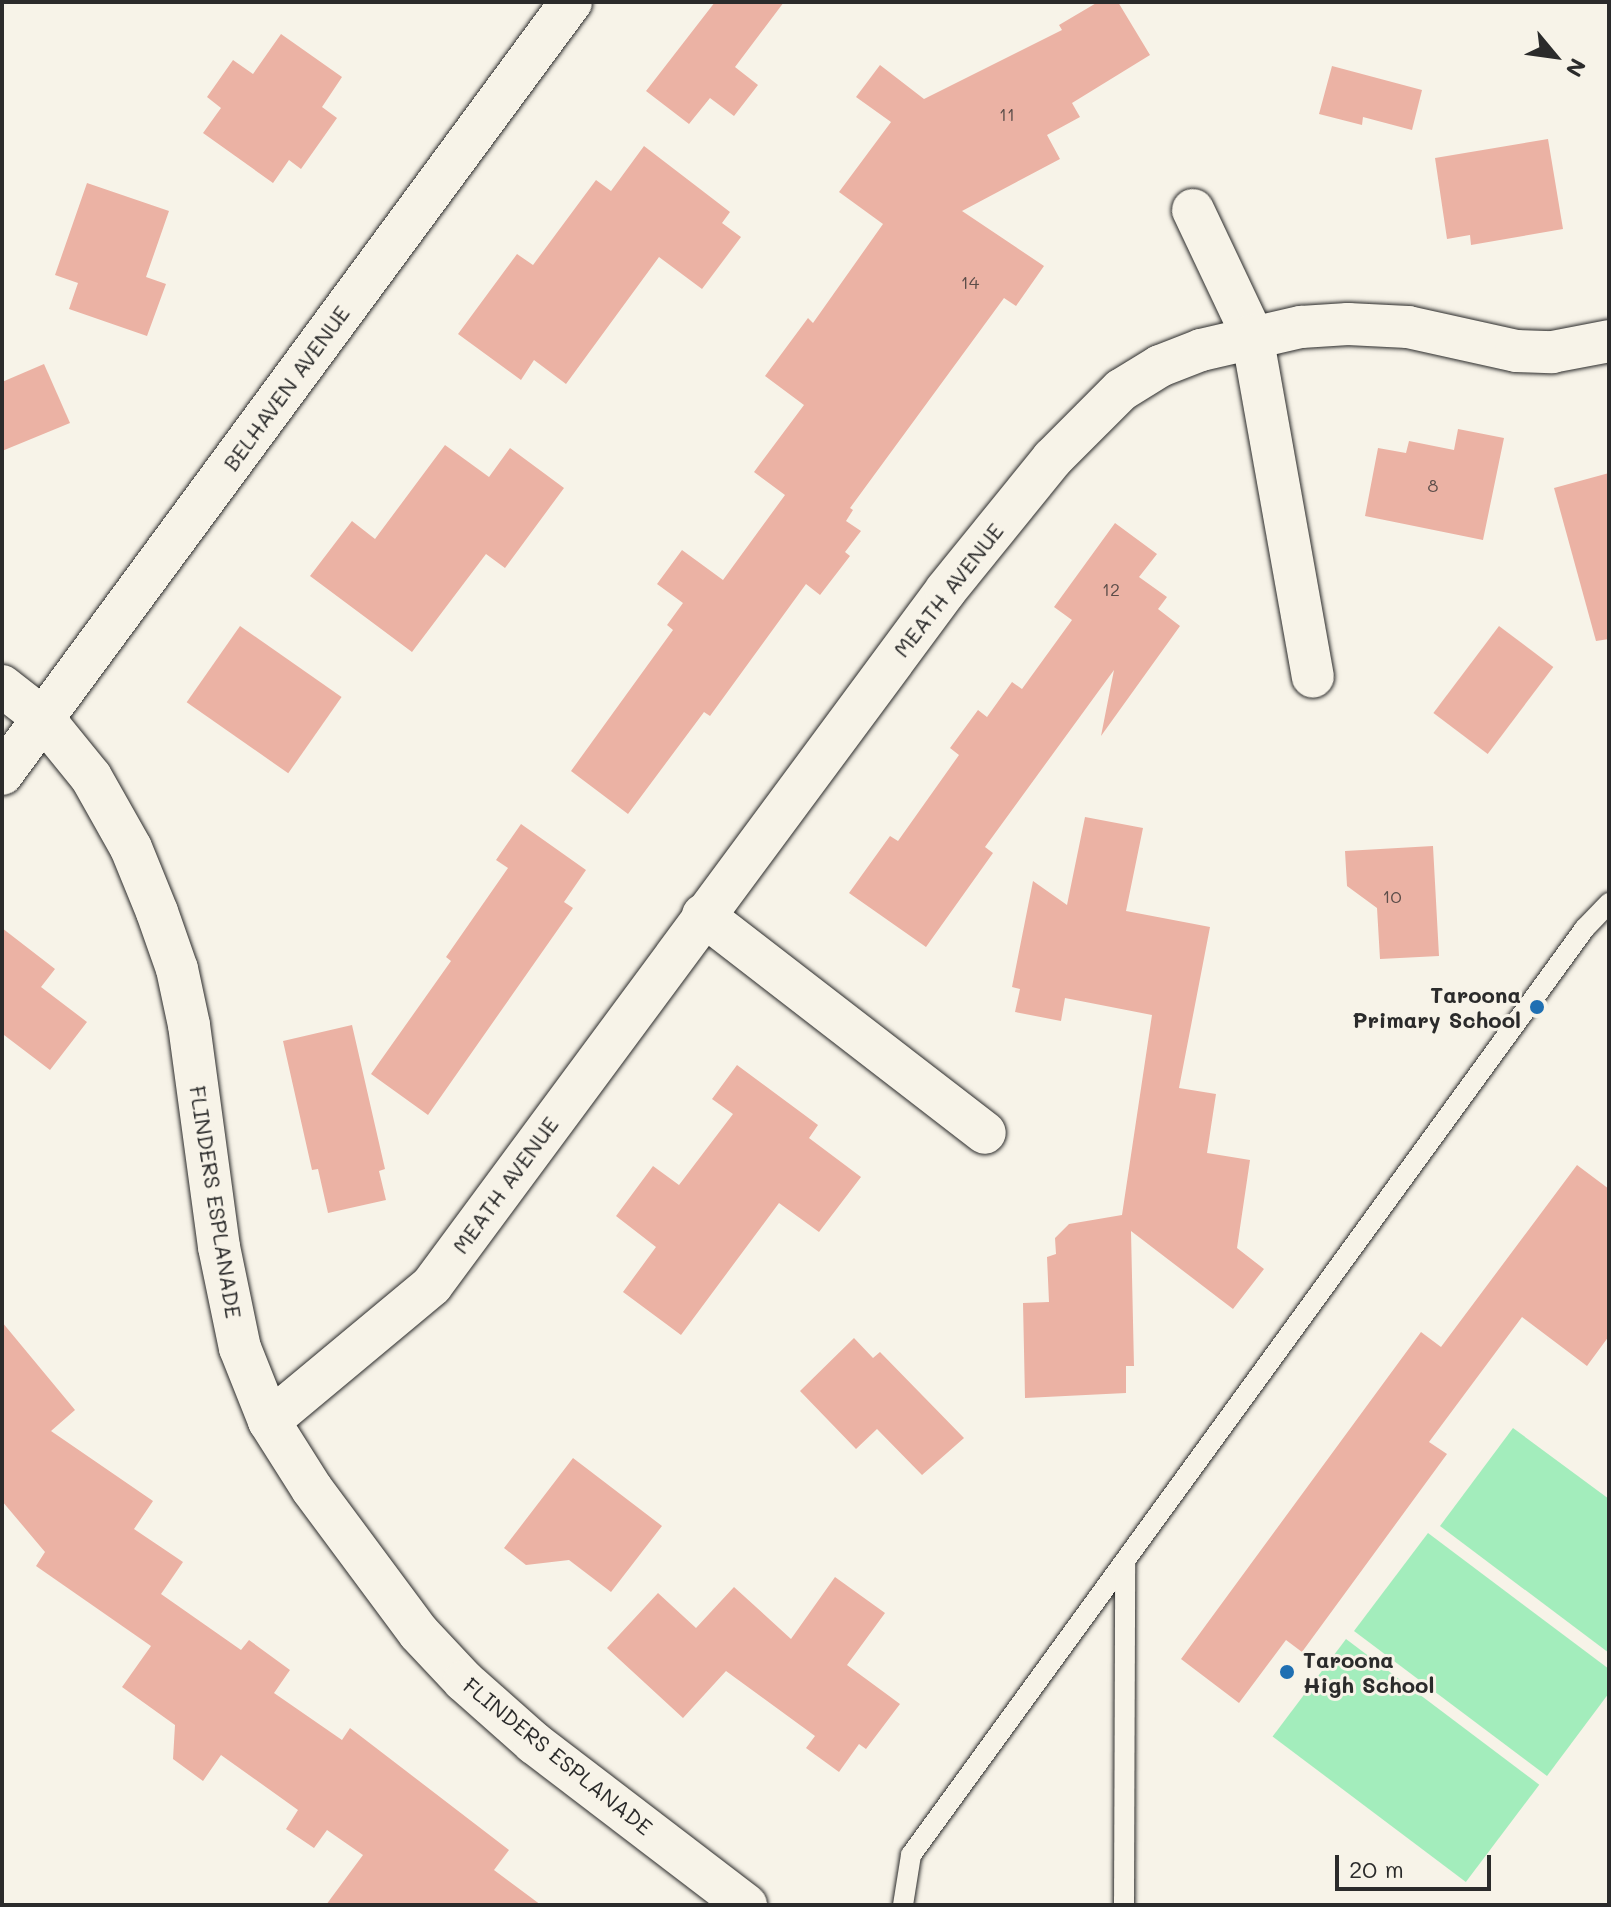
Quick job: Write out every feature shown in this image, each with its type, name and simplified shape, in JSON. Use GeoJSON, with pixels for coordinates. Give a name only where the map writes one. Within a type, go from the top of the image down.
{"type":"FeatureCollection","features":[{"type":"Feature","properties":{"kind":"street","name":"BELHAVEN AVENUE"},"geometry":{"type":"LineString","coordinates":[[2,774],[571,2]]}},
{"type":"Feature","properties":{"kind":"street"},"geometry":{"type":"LineString","coordinates":[[1193,210],[1252,335],[1313,677]]}},
{"type":"Feature","properties":{"kind":"street","name":"MEATH AVENUE"},"geometry":{"type":"LineString","coordinates":[[269,1421],[432,1285],[946,590],[1085,424],[1121,390],[1160,366],[1252,335],[1348,324],[1408,327],[1516,351],[1552,352],[1609,341]]}},
{"type":"Feature","properties":{"kind":"street","name":"FLINDERS ESPLANADE"},"geometry":{"type":"LineString","coordinates":[[2,686],[43,718],[91,777],[131,848],[177,969],[189,1025],[219,1247],[240,1348],[269,1421],[312,1489],[401,1609],[464,1681],[534,1743],[744,1905]]}},
{"type":"Feature","properties":{"kind":"street"},"geometry":{"type":"LineString","coordinates":[[703,915],[985,1133]]}},
{"type":"Feature","properties":{"kind":"lane"},"geometry":{"type":"LineString","coordinates":[[903,1905],[911,1855],[1576,940],[1609,903]]}},
{"type":"Feature","properties":{"kind":"lane"},"geometry":{"type":"LineString","coordinates":[[1124,1905],[1125,1562]]}},
{"type":"Feature","properties":{"kind":"green space"},"geometry":{"type":"Polygon","coordinates":[[[1513,1428],[1609,1499],[1609,1653],[1440,1526],[1513,1428]]]}},
{"type":"Feature","properties":{"kind":"green space"},"geometry":{"type":"Polygon","coordinates":[[[1428,1533],[1609,1669],[1609,1693],[1547,1776],[1354,1631],[1428,1533]]]}},
{"type":"Feature","properties":{"kind":"green space"},"geometry":{"type":"Polygon","coordinates":[[[1346,1639],[1539,1785],[1466,1882],[1273,1736],[1346,1639]]]}},
{"type":"Feature","properties":{"kind":"building"},"geometry":{"type":"Polygon","coordinates":[[[715,2],[784,2],[735,67],[758,85],[734,116],[710,98],[689,124],[646,91],[715,2]]]}},
{"type":"Feature","properties":{"kind":"building"},"geometry":{"type":"Polygon","coordinates":[[[1098,2],[1118,2],[1150,55],[1072,103],[1080,117],[1047,135],[1060,159],[962,211],[1044,266],[1016,306],[1004,298],[850,508],[853,510],[846,521],[861,531],[845,552],[850,556],[820,595],[806,584],[710,716],[704,712],[628,814],[571,771],[673,630],[667,625],[683,603],[657,584],[682,550],[723,580],[785,495],[754,472],[804,405],[765,376],[808,318],[813,323],[883,224],[839,192],[891,122],[856,97],[880,65],[924,99],[1062,30],[1059,25],[1098,2]]]}},
{"type":"Feature","properties":{"kind":"building"},"geometry":{"type":"Polygon","coordinates":[[[281,34],[342,77],[322,107],[337,118],[301,169],[289,160],[273,183],[203,133],[221,108],[207,97],[233,60],[253,74],[281,34]]]}},
{"type":"Feature","properties":{"kind":"building"},"geometry":{"type":"Polygon","coordinates":[[[1332,66],[1422,90],[1412,130],[1363,117],[1362,125],[1319,114],[1332,66]]]}},
{"type":"Feature","properties":{"kind":"building"},"geometry":{"type":"Polygon","coordinates":[[[1548,139],[1563,229],[1471,245],[1470,235],[1447,239],[1435,158],[1548,139]]]}},
{"type":"Feature","properties":{"kind":"building"},"geometry":{"type":"Polygon","coordinates":[[[644,146],[730,212],[722,223],[741,237],[702,289],[659,257],[566,384],[534,360],[521,380],[458,334],[517,254],[533,265],[596,180],[611,191],[644,146]]]}},
{"type":"Feature","properties":{"kind":"building"},"geometry":{"type":"Polygon","coordinates":[[[87,183],[169,211],[146,277],[166,284],[147,336],[69,309],[78,283],[55,275],[87,183]]]}},
{"type":"Feature","properties":{"kind":"building"},"geometry":{"type":"Polygon","coordinates":[[[44,364],[70,423],[2,451],[2,382],[44,364]]]}},
{"type":"Feature","properties":{"kind":"building"},"geometry":{"type":"Polygon","coordinates":[[[1458,429],[1504,438],[1483,540],[1365,516],[1378,448],[1406,453],[1409,441],[1454,450],[1458,429]]]}},
{"type":"Feature","properties":{"kind":"building"},"geometry":{"type":"Polygon","coordinates":[[[445,445],[489,477],[510,448],[564,488],[505,568],[486,554],[412,652],[310,576],[352,521],[375,539],[445,445]]]}},
{"type":"Feature","properties":{"kind":"building"},"geometry":{"type":"Polygon","coordinates":[[[1609,473],[1609,639],[1596,641],[1554,488],[1609,473]]]}},
{"type":"Feature","properties":{"kind":"building"},"geometry":{"type":"Polygon","coordinates":[[[1115,523],[1157,554],[1139,577],[1167,597],[1158,609],[1180,626],[1101,736],[1114,670],[985,847],[993,853],[926,947],[849,893],[890,836],[898,841],[959,755],[950,748],[978,710],[987,717],[1012,682],[1022,689],[1072,620],[1054,607],[1115,523]]]}},
{"type":"Feature","properties":{"kind":"building"},"geometry":{"type":"Polygon","coordinates":[[[240,626],[342,697],[288,773],[187,702],[240,626]]]}},
{"type":"Feature","properties":{"kind":"building"},"geometry":{"type":"Polygon","coordinates":[[[1499,626],[1553,667],[1488,754],[1433,713],[1499,626]]]}},
{"type":"Feature","properties":{"kind":"building"},"geometry":{"type":"Polygon","coordinates":[[[1085,817],[1143,828],[1126,911],[1210,927],[1179,1088],[1216,1094],[1207,1153],[1250,1160],[1237,1248],[1264,1269],[1233,1309],[1131,1231],[1134,1366],[1126,1366],[1126,1393],[1025,1398],[1023,1303],[1049,1302],[1047,1257],[1056,1254],[1055,1238],[1069,1224],[1122,1215],[1152,1015],[1065,998],[1061,1021],[1015,1012],[1020,989],[1012,987],[1033,881],[1067,905],[1085,817]]]}},
{"type":"Feature","properties":{"kind":"building"},"geometry":{"type":"Polygon","coordinates":[[[521,824],[586,870],[564,902],[573,908],[428,1115],[371,1074],[451,961],[446,957],[508,868],[496,860],[521,824]]]}},
{"type":"Feature","properties":{"kind":"building"},"geometry":{"type":"Polygon","coordinates":[[[1433,846],[1439,956],[1380,959],[1377,908],[1347,886],[1345,851],[1433,846]]]}},
{"type":"Feature","properties":{"kind":"building"},"geometry":{"type":"Polygon","coordinates":[[[2,928],[55,969],[41,987],[87,1022],[50,1070],[4,1035],[2,1038],[2,928]]]}},
{"type":"Feature","properties":{"kind":"building"},"geometry":{"type":"Polygon","coordinates":[[[352,1025],[385,1169],[379,1171],[386,1200],[328,1213],[318,1169],[312,1170],[283,1041],[352,1025]]]}},
{"type":"Feature","properties":{"kind":"building"},"geometry":{"type":"Polygon","coordinates":[[[737,1065],[818,1125],[809,1138],[861,1177],[819,1232],[779,1203],[681,1335],[623,1292],[656,1247],[616,1216],[653,1166],[679,1185],[733,1114],[712,1099],[737,1065]]]}},
{"type":"Feature","properties":{"kind":"building"},"geometry":{"type":"Polygon","coordinates":[[[1577,1165],[1609,1189],[1609,1336],[1587,1366],[1522,1317],[1429,1442],[1447,1454],[1302,1652],[1286,1640],[1239,1703],[1181,1659],[1421,1332],[1441,1347],[1577,1165]]]}},
{"type":"Feature","properties":{"kind":"building"},"geometry":{"type":"Polygon","coordinates":[[[2,1322],[75,1410],[51,1431],[153,1501],[134,1529],[183,1562],[161,1594],[241,1650],[249,1640],[290,1670],[274,1693],[342,1740],[350,1728],[509,1850],[494,1870],[541,1905],[326,1905],[363,1855],[327,1830],[314,1848],[286,1829],[298,1810],[221,1755],[203,1781],[173,1759],[175,1725],[122,1687],[151,1646],[36,1566],[45,1552],[2,1501],[2,1322]]]}},
{"type":"Feature","properties":{"kind":"building"},"geometry":{"type":"Polygon","coordinates":[[[854,1338],[873,1358],[880,1352],[964,1438],[922,1475],[877,1429],[856,1449],[800,1391],[854,1338]]]}},
{"type":"Feature","properties":{"kind":"building"},"geometry":{"type":"Polygon","coordinates":[[[573,1458],[662,1526],[611,1592],[569,1560],[526,1565],[504,1548],[573,1458]]]}},
{"type":"Feature","properties":{"kind":"building"},"geometry":{"type":"Polygon","coordinates":[[[835,1577],[885,1613],[847,1665],[900,1704],[866,1749],[859,1744],[839,1772],[806,1748],[815,1736],[726,1671],[683,1718],[607,1648],[658,1593],[696,1628],[734,1587],[791,1639],[835,1577]]]}},
{"type":"Feature","properties":{"kind":"place","name":"Taroona Primary School"},"geometry":{"type":"Point","coordinates":[1537,1007]}},
{"type":"Feature","properties":{"kind":"place","name":"Taroona High School"},"geometry":{"type":"Point","coordinates":[1287,1672]}}]}
